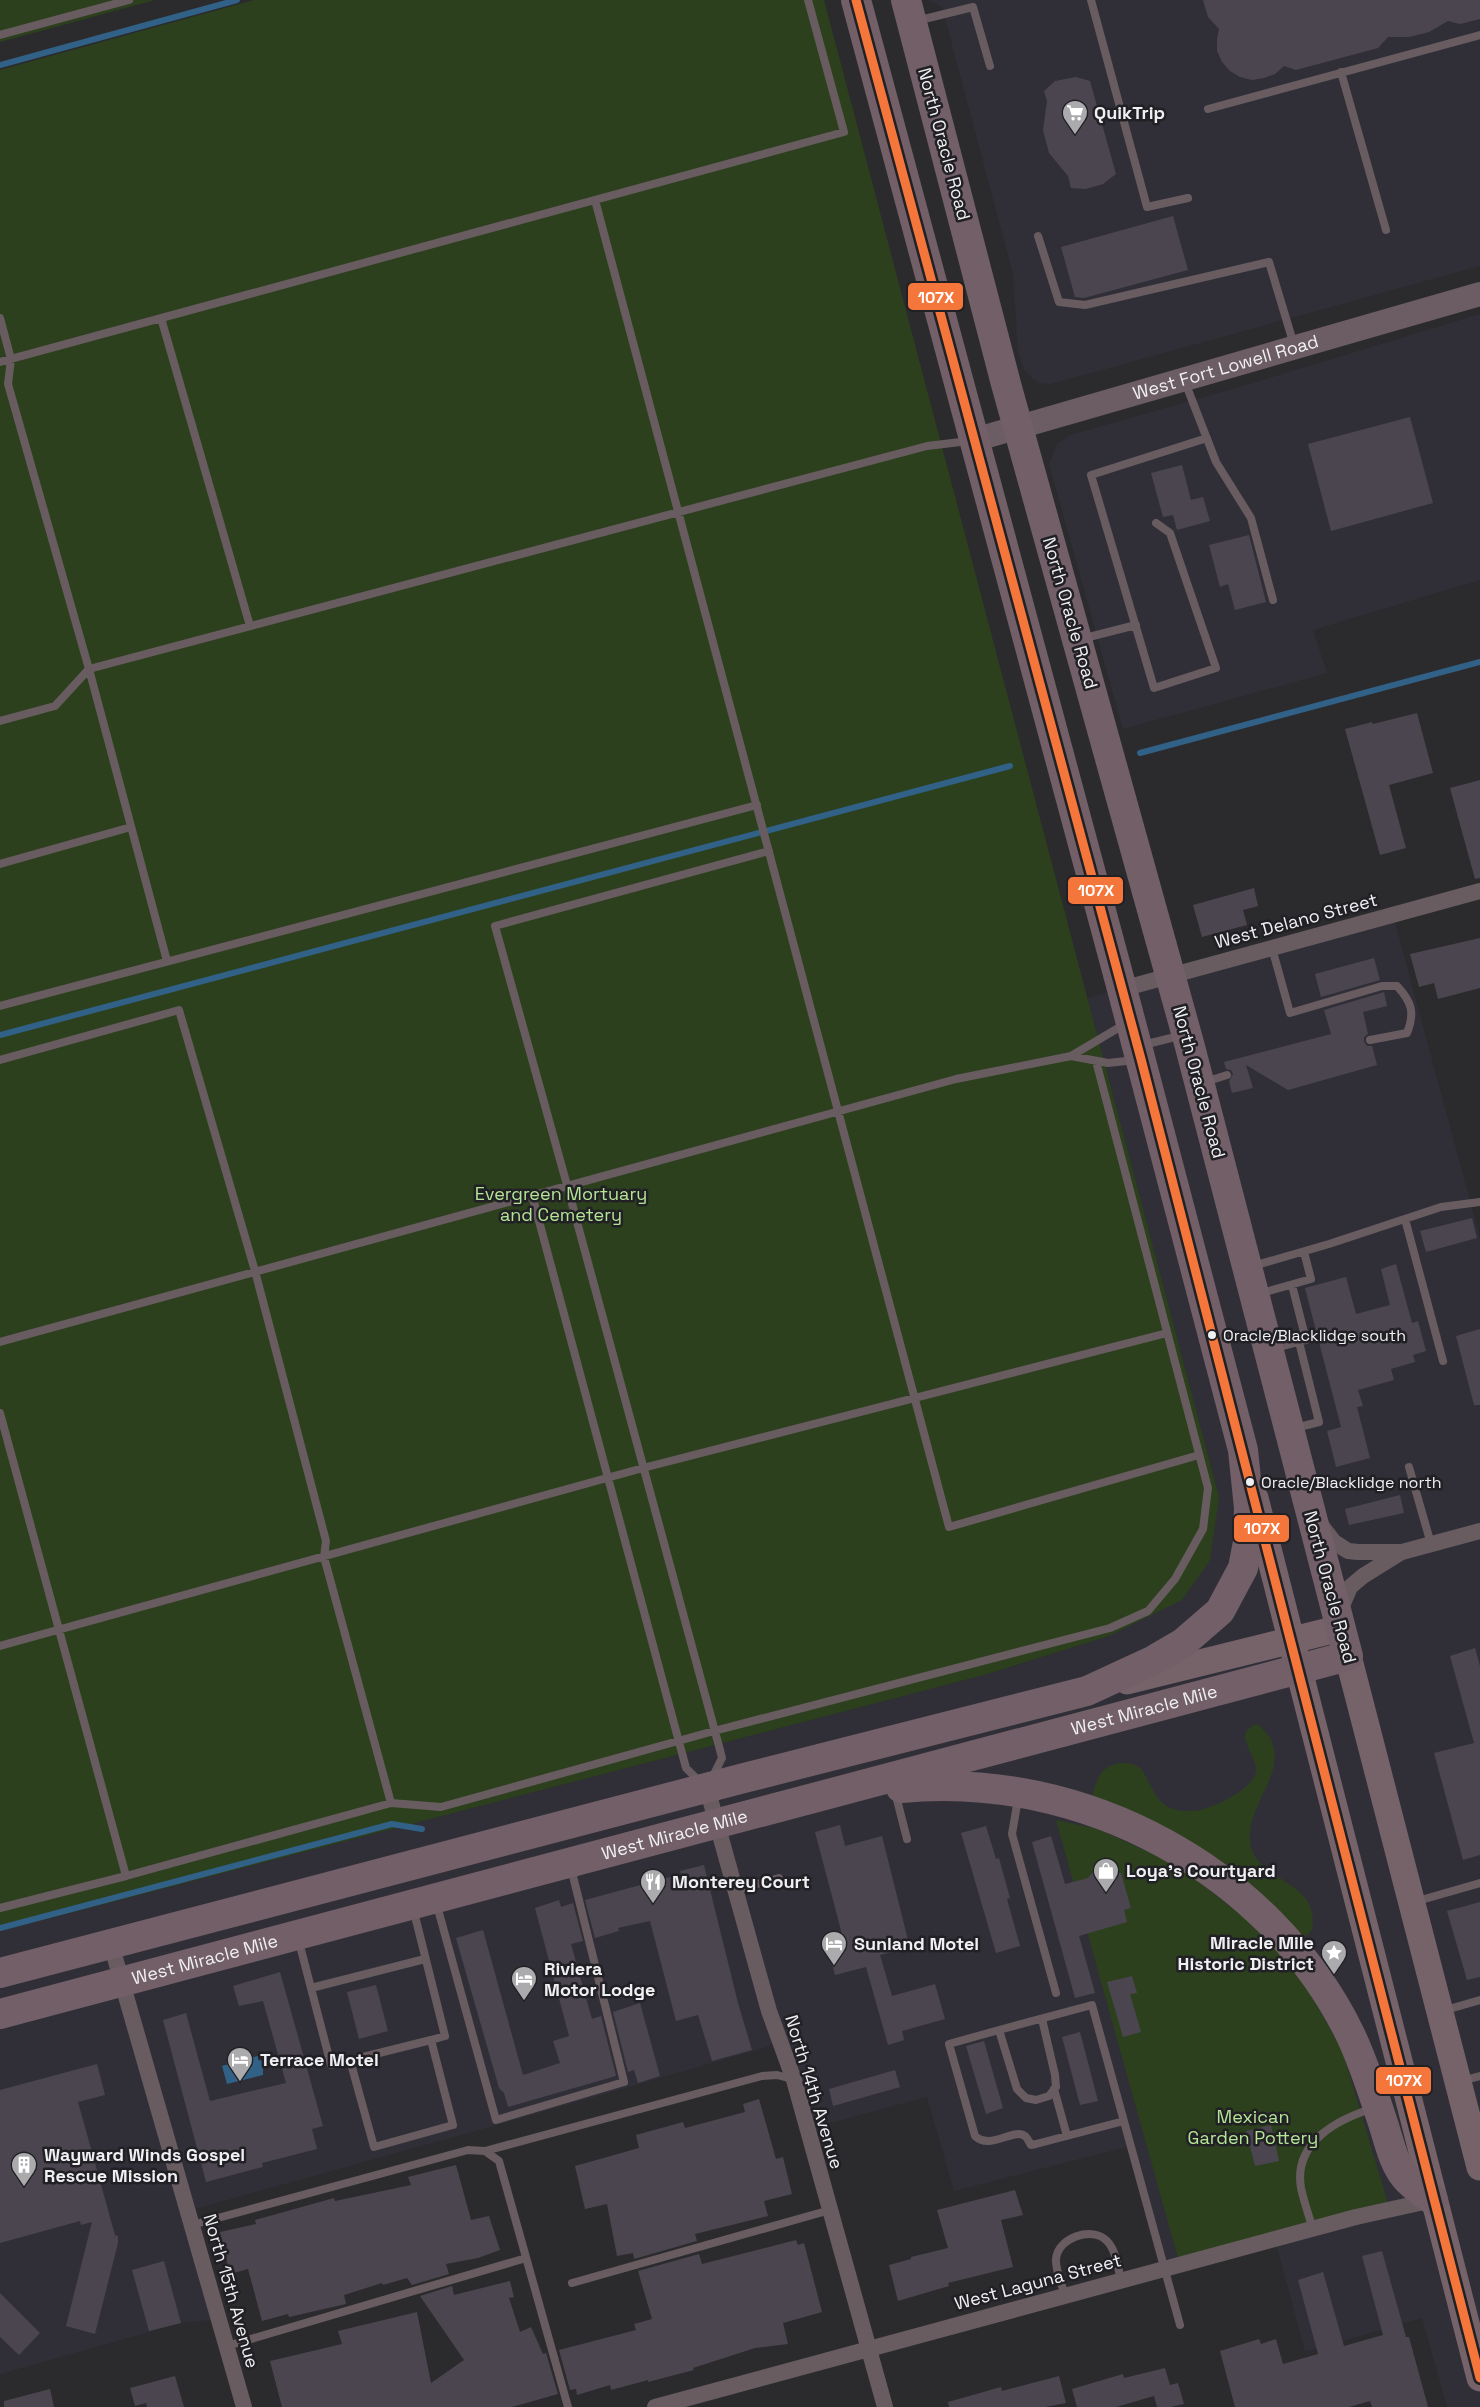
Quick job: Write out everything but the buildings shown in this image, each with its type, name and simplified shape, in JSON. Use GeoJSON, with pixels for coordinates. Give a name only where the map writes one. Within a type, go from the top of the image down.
{"type":"FeatureCollection","features":[{"type":"Feature","properties":{"kind":"highway"},"geometry":{"type":"LineString","coordinates":[[856,0],[1122,989],[1243,1450],[1249,1508],[1248,1542],[1243,1568],[1220,1611],[1184,1643],[1154,1660],[1087,1691]]}},
{"type":"Feature","properties":{"kind":"highway","name":"North Oracle Road"},"geometry":{"type":"LineString","coordinates":[[909,11],[1018,427],[1186,1034],[1213,1079],[1251,1281],[1348,1656]]}},
{"type":"Feature","properties":{"kind":"highway","name":"West Miracle Mile"},"geometry":{"type":"LineString","coordinates":[[0,2014],[1348,1656]]}},
{"type":"Feature","properties":{"kind":"highway","name":"West Miracle Mile"},"geometry":{"type":"LineString","coordinates":[[0,1973],[1087,1691]]}},
{"type":"Feature","properties":{"kind":"highway"},"geometry":{"type":"LineString","coordinates":[[826,1795],[956,1785],[1019,1792],[1044,1797],[1104,1816],[1149,1835],[1208,1870],[1244,1898],[1290,1942],[1319,1980],[1350,2034],[1402,2172],[1414,2186],[1433,2200]]}},
{"type":"Feature","properties":{"kind":"main road","name":"West Fort Lowell Road"},"geometry":{"type":"LineString","coordinates":[[974,440],[1295,347],[1479,298]]}},
{"type":"Feature","properties":{"kind":"main road"},"geometry":{"type":"LineString","coordinates":[[1243,1450],[1480,2378]]}},
{"type":"Feature","properties":{"kind":"main road","name":"West Miracle Mile"},"geometry":{"type":"LineString","coordinates":[[1087,1691],[1290,1640],[1340,1622]]}},
{"type":"Feature","properties":{"kind":"main road","name":"North Oracle Road"},"geometry":{"type":"LineString","coordinates":[[1348,1656],[1439,2012],[1469,2079],[1480,2167]]}},
{"type":"Feature","properties":{"kind":"street","name":"West Delano Street"},"geometry":{"type":"LineString","coordinates":[[1122,989],[1480,891]]}},
{"type":"Feature","properties":{"kind":"street"},"geometry":{"type":"LineString","coordinates":[[1310,1511],[1334,1542],[1348,1551],[1402,1552]]}},
{"type":"Feature","properties":{"kind":"street"},"geometry":{"type":"LineString","coordinates":[[1340,1622],[1350,1587],[1363,1576],[1402,1552],[1480,1531]]}},
{"type":"Feature","properties":{"kind":"street","name":"North 14th Avenue"},"geometry":{"type":"LineString","coordinates":[[707,1788],[769,2011],[794,2080],[885,2407]]}},
{"type":"Feature","properties":{"kind":"street","name":"North 15th Avenue"},"geometry":{"type":"LineString","coordinates":[[111,1944],[244,2407]]}},
{"type":"Feature","properties":{"kind":"street","name":"West Laguna Street"},"geometry":{"type":"LineString","coordinates":[[655,2407],[1121,2280],[1433,2200]]}},
{"type":"Feature","properties":{"kind":"lane"},"geometry":{"type":"LineString","coordinates":[[0,35],[129,0]]}},
{"type":"Feature","properties":{"kind":"lane"},"geometry":{"type":"LineString","coordinates":[[0,362],[844,132],[808,0]]}},
{"type":"Feature","properties":{"kind":"lane"},"geometry":{"type":"LineString","coordinates":[[1091,0],[1147,207],[1188,198]]}},
{"type":"Feature","properties":{"kind":"lane"},"geometry":{"type":"LineString","coordinates":[[909,11],[973,7],[990,66]]}},
{"type":"Feature","properties":{"kind":"lane"},"geometry":{"type":"LineString","coordinates":[[1208,109],[1480,35]]}},
{"type":"Feature","properties":{"kind":"lane"},"geometry":{"type":"LineString","coordinates":[[1341,72],[1386,230]]}},
{"type":"Feature","properties":{"kind":"lane"},"geometry":{"type":"LineString","coordinates":[[595,200],[950,1527],[1198,1455]]}},
{"type":"Feature","properties":{"kind":"lane"},"geometry":{"type":"LineString","coordinates":[[1038,236],[1059,302],[1085,305],[1269,262],[1295,347]]}},
{"type":"Feature","properties":{"kind":"lane"},"geometry":{"type":"LineString","coordinates":[[0,318],[11,359],[8,384],[89,669],[167,962]]}},
{"type":"Feature","properties":{"kind":"lane"},"geometry":{"type":"LineString","coordinates":[[161,318],[250,626]]}},
{"type":"Feature","properties":{"kind":"lane"},"geometry":{"type":"LineString","coordinates":[[1184,379],[1216,462],[1251,518],[1273,600]]}},
{"type":"Feature","properties":{"kind":"lane"},"geometry":{"type":"LineString","coordinates":[[1156,523],[1170,533],[1216,668],[1154,688],[1091,475],[1207,438]]}},
{"type":"Feature","properties":{"kind":"lane"},"geometry":{"type":"LineString","coordinates":[[0,721],[55,706],[89,669],[927,446],[974,440]]}},
{"type":"Feature","properties":{"kind":"lane"},"geometry":{"type":"LineString","coordinates":[[1078,640],[1136,625]]}},
{"type":"Feature","properties":{"kind":"lane"},"geometry":{"type":"LineString","coordinates":[[0,1006],[757,805]]}},
{"type":"Feature","properties":{"kind":"lane"},"geometry":{"type":"LineString","coordinates":[[0,864],[131,828]]}},
{"type":"Feature","properties":{"kind":"lane"},"geometry":{"type":"LineString","coordinates":[[532,1195],[686,1768],[707,1788],[722,1758],[495,926],[769,851]]}},
{"type":"Feature","properties":{"kind":"lane"},"geometry":{"type":"LineString","coordinates":[[1272,948],[1290,1013],[1382,986],[1397,986],[1409,1002],[1413,1018],[1407,1033],[1370,1041]]}},
{"type":"Feature","properties":{"kind":"lane"},"geometry":{"type":"LineString","coordinates":[[0,1060],[179,1010],[255,1271],[326,1541],[324,1557],[392,1803]]}},
{"type":"Feature","properties":{"kind":"lane"},"geometry":{"type":"LineString","coordinates":[[0,1342],[956,1079],[1186,1034]]}},
{"type":"Feature","properties":{"kind":"lane"},"geometry":{"type":"LineString","coordinates":[[1071,1056],[1108,1063],[1136,1042]]}},
{"type":"Feature","properties":{"kind":"lane"},"geometry":{"type":"LineString","coordinates":[[0,1908],[392,1803],[441,1807],[714,1731],[1110,1628],[1148,1611],[1176,1579],[1203,1529],[1208,1488],[1096,1061]]}},
{"type":"Feature","properties":{"kind":"lane"},"geometry":{"type":"LineString","coordinates":[[1251,1281],[1304,1252],[1441,1207],[1480,1202]]}},
{"type":"Feature","properties":{"kind":"lane"},"geometry":{"type":"LineString","coordinates":[[1405,1219],[1443,1361]]}},
{"type":"Feature","properties":{"kind":"lane"},"geometry":{"type":"LineString","coordinates":[[1251,1281],[1292,1285],[1311,1279],[1304,1252]]}},
{"type":"Feature","properties":{"kind":"lane"},"geometry":{"type":"LineString","coordinates":[[1269,1349],[1306,1340],[1292,1285]]}},
{"type":"Feature","properties":{"kind":"lane"},"geometry":{"type":"LineString","coordinates":[[0,1646],[643,1468],[1167,1333]]}},
{"type":"Feature","properties":{"kind":"lane"},"geometry":{"type":"LineString","coordinates":[[1289,1430],[1319,1422],[1299,1342]]}},
{"type":"Feature","properties":{"kind":"lane"},"geometry":{"type":"LineString","coordinates":[[0,1413],[126,1876]]}},
{"type":"Feature","properties":{"kind":"lane"},"geometry":{"type":"LineString","coordinates":[[1408,1467],[1431,1544]]}},
{"type":"Feature","properties":{"kind":"lane"},"geometry":{"type":"LineString","coordinates":[[894,1789],[907,1839]]}},
{"type":"Feature","properties":{"kind":"lane"},"geometry":{"type":"LineString","coordinates":[[1019,1792],[1012,1834],[1056,1993]]}},
{"type":"Feature","properties":{"kind":"lane"},"geometry":{"type":"LineString","coordinates":[[423,1902],[496,2120],[624,2082],[570,1863]]}},
{"type":"Feature","properties":{"kind":"lane"},"geometry":{"type":"LineString","coordinates":[[735,1890],[779,1878]]}},
{"type":"Feature","properties":{"kind":"lane"},"geometry":{"type":"LineString","coordinates":[[1411,1902],[1480,1883]]}},
{"type":"Feature","properties":{"kind":"lane"},"geometry":{"type":"LineString","coordinates":[[297,1935],[331,2065],[431,2040],[445,2036],[425,1959],[423,1902]]}},
{"type":"Feature","properties":{"kind":"lane"},"geometry":{"type":"LineString","coordinates":[[311,1988],[425,1959]]}},
{"type":"Feature","properties":{"kind":"lane"},"geometry":{"type":"LineString","coordinates":[[1439,2012],[1480,2000]]}},
{"type":"Feature","properties":{"kind":"lane"},"geometry":{"type":"LineString","coordinates":[[1124,2121],[1031,2145],[1021,2134],[990,2142],[980,2141],[975,2136],[949,2044],[1092,2005],[1124,2121],[1164,2269],[1180,2325]]}},
{"type":"Feature","properties":{"kind":"lane"},"geometry":{"type":"LineString","coordinates":[[1042,2019],[1055,2075],[1054,2089],[1067,2136]]}},
{"type":"Feature","properties":{"kind":"lane"},"geometry":{"type":"LineString","coordinates":[[999,2030],[1017,2089],[1026,2098],[1036,2100],[1050,2096],[1054,2089]]}},
{"type":"Feature","properties":{"kind":"lane"},"geometry":{"type":"LineString","coordinates":[[350,2060],[374,2147],[453,2125],[431,2040]]}},
{"type":"Feature","properties":{"kind":"lane"},"geometry":{"type":"LineString","coordinates":[[192,2225],[468,2150],[485,2151],[762,2076],[777,2075],[794,2080]]}},
{"type":"Feature","properties":{"kind":"lane"},"geometry":{"type":"LineString","coordinates":[[1313,2229],[1301,2186],[1304,2162],[1312,2143],[1328,2128],[1350,2116],[1378,2107]]}},
{"type":"Feature","properties":{"kind":"lane"},"geometry":{"type":"LineString","coordinates":[[485,2151],[499,2161],[568,2407]]}},
{"type":"Feature","properties":{"kind":"lane"},"geometry":{"type":"LineString","coordinates":[[572,2283],[830,2210]]}},
{"type":"Feature","properties":{"kind":"lane"},"geometry":{"type":"LineString","coordinates":[[1065,2295],[1056,2259],[1060,2249],[1071,2239],[1085,2233],[1096,2233],[1107,2240],[1113,2250],[1121,2280]]}},
{"type":"Feature","properties":{"kind":"lane"},"geometry":{"type":"LineString","coordinates":[[227,2346],[526,2258]]}},
{"type":"Feature","properties":{"kind":"shaded area"},"geometry":{"type":"Polygon","coordinates":[[[929,0],[1480,0],[1480,266],[1051,384],[1038,383],[1024,370],[1018,352],[1013,274],[942,7],[929,0]]]}},
{"type":"Feature","properties":{"kind":"shaded area"},"geometry":{"type":"Polygon","coordinates":[[[1480,314],[1480,580],[1313,630],[1327,673],[1123,729],[1049,464],[1057,444],[1070,435],[1243,386],[1480,314]]]}},
{"type":"Feature","properties":{"kind":"shaded area"},"geometry":{"type":"Polygon","coordinates":[[[1393,915],[1480,1238],[1480,2407],[1447,2407],[1422,2318],[1305,2352],[1275,2239],[1164,2269],[1131,2146],[954,2191],[927,2097],[808,2129],[779,2040],[764,2048],[188,2211],[219,2319],[181,2323],[0,2374],[0,1931],[984,1675],[1109,1636],[1219,1497],[1087,998],[1393,915]]]}},
{"type":"Feature","properties":{"kind":"green space"},"geometry":{"type":"Polygon","coordinates":[[[0,0],[155,0],[0,42],[0,0]]]}},
{"type":"Feature","properties":{"kind":"green space","name":"Evergreen Mortuary and Cemetery"},"geometry":{"type":"Polygon","coordinates":[[[254,0],[824,0],[1219,1497],[1210,1560],[1182,1600],[1109,1636],[984,1675],[0,1931],[0,70],[254,0]]]}},
{"type":"Feature","properties":{"kind":"green space"},"geometry":{"type":"Polygon","coordinates":[[[1257,1724],[1270,1738],[1275,1752],[1274,1766],[1269,1781],[1255,1811],[1250,1842],[1254,1856],[1263,1866],[1298,1890],[1307,1900],[1312,1913],[1312,1930],[1302,1940],[1091,1799],[1098,1779],[1105,1769],[1124,1763],[1138,1766],[1156,1795],[1164,1805],[1170,1808],[1193,1811],[1218,1804],[1245,1788],[1255,1775],[1256,1768],[1245,1740],[1245,1734],[1257,1724]]]}},
{"type":"Feature","properties":{"kind":"green space","name":"Mexican Garden Pottery"},"geometry":{"type":"Polygon","coordinates":[[[1056,1820],[1098,1829],[1177,1865],[1286,1950],[1342,2050],[1390,2210],[1180,2265],[1056,1820]]]}},
{"type":"Feature","properties":{"kind":"water"},"geometry":{"type":"Polygon","coordinates":[[[258,2056],[258,2060],[263,2061],[263,2075],[227,2084],[222,2066],[258,2056]]]}},
{"type":"Feature","properties":{"kind":"waterway"},"geometry":{"type":"LineString","coordinates":[[0,65],[237,0]]}},
{"type":"Feature","properties":{"kind":"waterway"},"geometry":{"type":"LineString","coordinates":[[1140,753],[1480,662]]}},
{"type":"Feature","properties":{"kind":"waterway"},"geometry":{"type":"LineString","coordinates":[[0,1035],[1010,766]]}},
{"type":"Feature","properties":{"kind":"waterway"},"geometry":{"type":"LineString","coordinates":[[0,1928],[392,1824],[422,1829]]}},
{"type":"Feature","properties":{"kind":"transit line","name":"107X"},"geometry":{"type":"LineString","coordinates":[[856,0],[1141,1059],[1480,2378]]}},
{"type":"Feature","properties":{"kind":"place","name":"QuikTrip"},"geometry":{"type":"Point","coordinates":[1075,136]}},
{"type":"Feature","properties":{"kind":"place","name":"Oracle/Blacklidge south"},"geometry":{"type":"Point","coordinates":[1212,1335]}},
{"type":"Feature","properties":{"kind":"place","name":"Oracle/Blacklidge north"},"geometry":{"type":"Point","coordinates":[1250,1482]}},
{"type":"Feature","properties":{"kind":"place","name":"Loya's Courtyard"},"geometry":{"type":"Point","coordinates":[1106,1894]}},
{"type":"Feature","properties":{"kind":"place","name":"Monterey Court"},"geometry":{"type":"Point","coordinates":[653,1905]}},
{"type":"Feature","properties":{"kind":"place","name":"Sunland Motel"},"geometry":{"type":"Point","coordinates":[834,1967]}},
{"type":"Feature","properties":{"kind":"place","name":"Miracle Mile Historic District"},"geometry":{"type":"Point","coordinates":[1334,1976]}},
{"type":"Feature","properties":{"kind":"place","name":"Riviera Motor Lodge"},"geometry":{"type":"Point","coordinates":[524,2002]}},
{"type":"Feature","properties":{"kind":"place","name":"Terrace Motel"},"geometry":{"type":"Point","coordinates":[240,2083]}},
{"type":"Feature","properties":{"kind":"place","name":"Wayward Winds Gospel Rescue Mission"},"geometry":{"type":"Point","coordinates":[24,2188]}}]}
